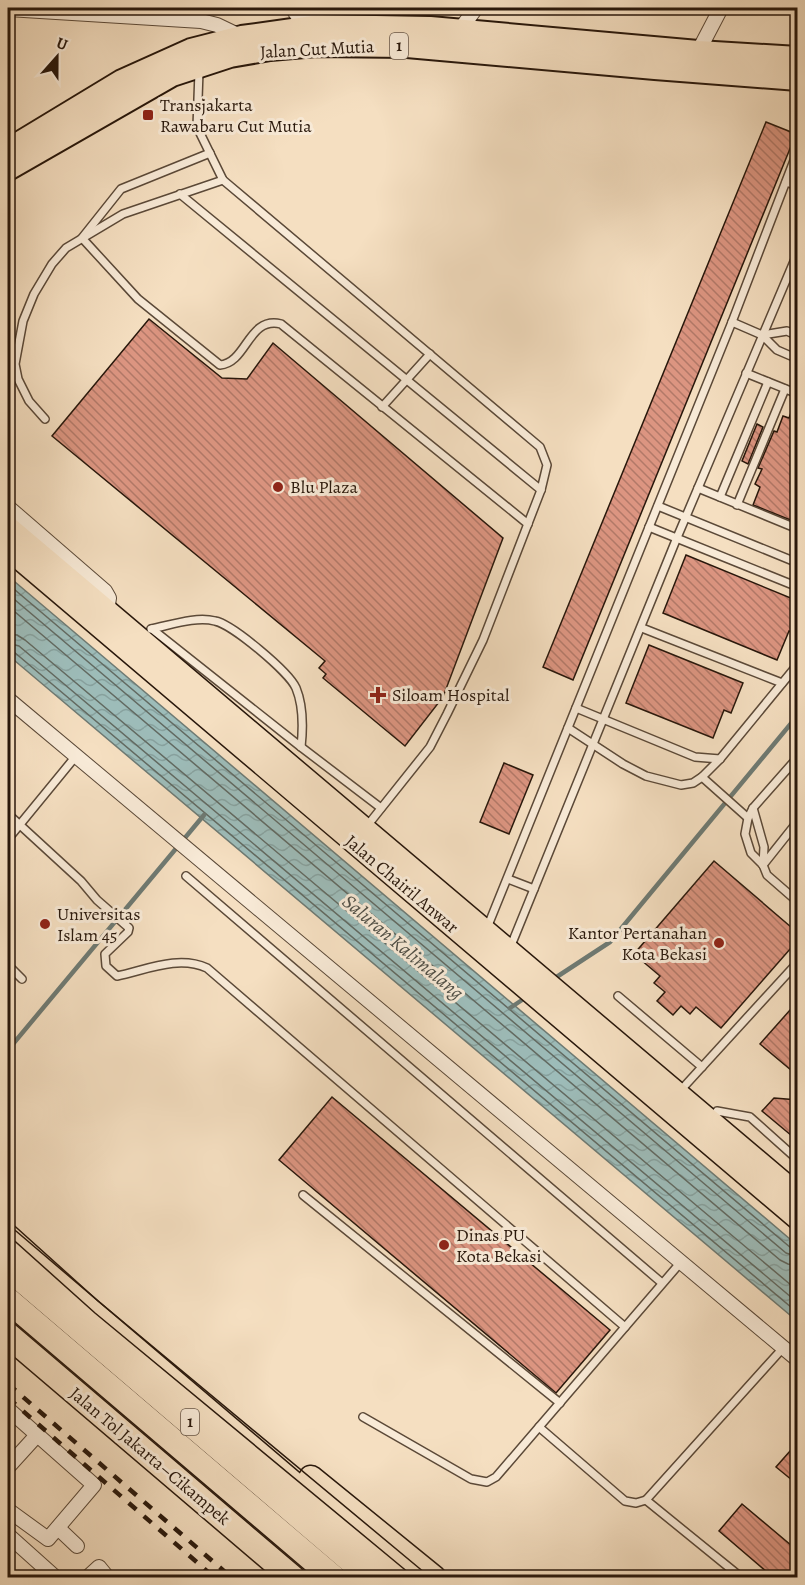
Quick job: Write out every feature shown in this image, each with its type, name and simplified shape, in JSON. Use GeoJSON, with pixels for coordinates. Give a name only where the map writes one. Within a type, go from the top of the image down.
{"type":"FeatureCollection","features":[{"type":"Feature","properties":{"kind":"highway","name":"Jalan Cut Mutia"},"geometry":{"type":"LineString","coordinates":[[12,151],[123,81],[191,50],[312,20],[698,52],[798,58]]}},
{"type":"Feature","properties":{"kind":"highway","name":"Jalan Cut Mutia"},"geometry":{"type":"LineString","coordinates":[[12,151],[172,75],[230,56],[270,49],[316,45],[407,46],[655,69],[798,79]]}},
{"type":"Feature","properties":{"kind":"highway","name":"1"},"geometry":{"type":"LineString","coordinates":[[8,1241],[404,1578]]}},
{"type":"Feature","properties":{"kind":"highway","name":"1"},"geometry":{"type":"LineString","coordinates":[[8,1268],[371,1578]]}},
{"type":"Feature","properties":{"kind":"highway","name":"1"},"geometry":{"type":"LineString","coordinates":[[8,1300],[334,1578]]}},
{"type":"Feature","properties":{"kind":"highway","name":"Jalan Tol Jakarta–Cikampek"},"geometry":{"type":"LineString","coordinates":[[8,1335],[293,1578]]}},
{"type":"Feature","properties":{"kind":"highway"},"geometry":{"type":"LineString","coordinates":[[184,1391],[216,1406],[253,1431],[434,1578]]}},
{"type":"Feature","properties":{"kind":"main road","name":"Jalan Chairil Anwar"},"geometry":{"type":"LineString","coordinates":[[8,527],[102,618],[672,1100],[798,1219]]}},
{"type":"Feature","properties":{"kind":"main road","name":"Jalan Chairil Anwar"},"geometry":{"type":"LineString","coordinates":[[8,549],[102,618],[143,631],[359,835],[509,951],[523,975]]}},
{"type":"Feature","properties":{"kind":"main road","name":"Jalan Chairil Anwar"},"geometry":{"type":"LineString","coordinates":[[672,1100],[710,1120],[798,1194]]}},
{"type":"Feature","properties":{"kind":"street"},"geometry":{"type":"LineString","coordinates":[[292,8],[312,20]]}},
{"type":"Feature","properties":{"kind":"street"},"geometry":{"type":"LineString","coordinates":[[459,31],[476,8]]}},
{"type":"Feature","properties":{"kind":"street"},"geometry":{"type":"LineString","coordinates":[[698,52],[721,8]]}},
{"type":"Feature","properties":{"kind":"street"},"geometry":{"type":"LineString","coordinates":[[8,9],[201,21],[217,25],[242,37]]}},
{"type":"Feature","properties":{"kind":"street"},"geometry":{"type":"LineString","coordinates":[[8,507],[105,591],[109,598],[102,618]]}},
{"type":"Feature","properties":{"kind":"street"},"geometry":{"type":"LineString","coordinates":[[8,699],[798,1360]]}},
{"type":"Feature","properties":{"kind":"street"},"geometry":{"type":"LineString","coordinates":[[8,1409],[94,1485],[48,1539],[8,1510]]}},
{"type":"Feature","properties":{"kind":"street"},"geometry":{"type":"LineString","coordinates":[[8,1467],[38,1434]]}},
{"type":"Feature","properties":{"kind":"street"},"geometry":{"type":"LineString","coordinates":[[58,1528],[76,1546]]}},
{"type":"Feature","properties":{"kind":"street"},"geometry":{"type":"LineString","coordinates":[[8,1535],[56,1578]]}},
{"type":"Feature","properties":{"kind":"street"},"geometry":{"type":"LineString","coordinates":[[87,1578],[103,1572]]}},
{"type":"Feature","properties":{"kind":"lane"},"geometry":{"type":"LineString","coordinates":[[199,66],[197,127],[223,180],[540,447],[547,465],[541,490],[483,640],[447,714],[430,747],[359,835]]}},
{"type":"Feature","properties":{"kind":"lane"},"geometry":{"type":"LineString","coordinates":[[486,931],[732,322],[798,150]]}},
{"type":"Feature","properties":{"kind":"lane"},"geometry":{"type":"LineString","coordinates":[[82,238],[121,189],[210,153]]}},
{"type":"Feature","properties":{"kind":"lane"},"geometry":{"type":"LineString","coordinates":[[45,419],[30,401],[18,379],[15,364],[23,321],[34,294],[52,264],[66,248],[123,214],[223,180]]}},
{"type":"Feature","properties":{"kind":"lane"},"geometry":{"type":"LineString","coordinates":[[786,182],[798,186]]}},
{"type":"Feature","properties":{"kind":"lane"},"geometry":{"type":"LineString","coordinates":[[180,194],[541,490]]}},
{"type":"Feature","properties":{"kind":"lane"},"geometry":{"type":"LineString","coordinates":[[82,238],[138,299],[220,365],[226,364],[235,357],[260,326],[269,322],[280,324],[528,524]]}},
{"type":"Feature","properties":{"kind":"lane"},"geometry":{"type":"LineString","coordinates":[[509,951],[676,540],[798,252]]}},
{"type":"Feature","properties":{"kind":"lane"},"geometry":{"type":"LineString","coordinates":[[732,322],[762,335],[777,351],[798,359]]}},
{"type":"Feature","properties":{"kind":"lane"},"geometry":{"type":"LineString","coordinates":[[762,335],[787,331],[798,336]]}},
{"type":"Feature","properties":{"kind":"lane"},"geometry":{"type":"LineString","coordinates":[[382,407],[430,354]]}},
{"type":"Feature","properties":{"kind":"lane"},"geometry":{"type":"LineString","coordinates":[[746,373],[798,394]]}},
{"type":"Feature","properties":{"kind":"lane"},"geometry":{"type":"LineString","coordinates":[[720,498],[768,382]]}},
{"type":"Feature","properties":{"kind":"lane"},"geometry":{"type":"LineString","coordinates":[[737,505],[785,389]]}},
{"type":"Feature","properties":{"kind":"lane"},"geometry":{"type":"LineString","coordinates":[[698,488],[798,529]]}},
{"type":"Feature","properties":{"kind":"lane"},"geometry":{"type":"LineString","coordinates":[[658,506],[798,563]]}},
{"type":"Feature","properties":{"kind":"lane"},"geometry":{"type":"LineString","coordinates":[[649,527],[676,540],[798,587]]}},
{"type":"Feature","properties":{"kind":"lane"},"geometry":{"type":"LineString","coordinates":[[143,631],[198,620],[215,621],[232,628],[290,677],[296,688],[302,721],[301,747]]}},
{"type":"Feature","properties":{"kind":"lane"},"geometry":{"type":"LineString","coordinates":[[642,628],[782,683]]}},
{"type":"Feature","properties":{"kind":"lane"},"geometry":{"type":"LineString","coordinates":[[143,631],[381,808]]}},
{"type":"Feature","properties":{"kind":"lane"},"geometry":{"type":"LineString","coordinates":[[568,728],[623,764],[646,776],[668,783],[687,784],[702,777],[720,759],[798,663]]}},
{"type":"Feature","properties":{"kind":"lane"},"geometry":{"type":"LineString","coordinates":[[576,708],[695,757],[720,759]]}},
{"type":"Feature","properties":{"kind":"lane"},"geometry":{"type":"LineString","coordinates":[[8,839],[76,756]]}},
{"type":"Feature","properties":{"kind":"lane"},"geometry":{"type":"LineString","coordinates":[[798,757],[753,808],[748,818],[745,834],[751,853],[763,865],[767,875],[798,902]]}},
{"type":"Feature","properties":{"kind":"lane"},"geometry":{"type":"LineString","coordinates":[[702,777],[748,818]]}},
{"type":"Feature","properties":{"kind":"lane"},"geometry":{"type":"LineString","coordinates":[[753,808],[764,848],[763,865]]}},
{"type":"Feature","properties":{"kind":"lane"},"geometry":{"type":"LineString","coordinates":[[8,814],[129,928],[128,932],[105,954],[106,966],[117,976],[181,961],[207,968],[625,1327]]}},
{"type":"Feature","properties":{"kind":"lane"},"geometry":{"type":"LineString","coordinates":[[763,865],[798,821]]}},
{"type":"Feature","properties":{"kind":"lane"},"geometry":{"type":"LineString","coordinates":[[186,876],[662,1283]]}},
{"type":"Feature","properties":{"kind":"lane"},"geometry":{"type":"LineString","coordinates":[[508,879],[534,889]]}},
{"type":"Feature","properties":{"kind":"lane"},"geometry":{"type":"LineString","coordinates":[[672,1100],[798,962]]}},
{"type":"Feature","properties":{"kind":"lane"},"geometry":{"type":"LineString","coordinates":[[8,965],[22,979]]}},
{"type":"Feature","properties":{"kind":"lane"},"geometry":{"type":"LineString","coordinates":[[618,996],[702,1067]]}},
{"type":"Feature","properties":{"kind":"lane"},"geometry":{"type":"LineString","coordinates":[[710,1120],[717,1111],[750,1117],[798,1160]]}},
{"type":"Feature","properties":{"kind":"lane"},"geometry":{"type":"LineString","coordinates":[[303,1195],[560,1402]]}},
{"type":"Feature","properties":{"kind":"lane"},"geometry":{"type":"LineString","coordinates":[[363,1417],[459,1474],[479,1482],[490,1481],[496,1477],[681,1262]]}},
{"type":"Feature","properties":{"kind":"lane"},"geometry":{"type":"LineString","coordinates":[[539,1427],[625,1501],[636,1503],[646,1500],[783,1348]]}},
{"type":"Feature","properties":{"kind":"lane"},"geometry":{"type":"LineString","coordinates":[[646,1500],[742,1578]]}},
{"type":"Feature","properties":{"kind":"water","name":"Saluran Kalimalang"},"geometry":{"type":"Polygon","coordinates":[[[8,576],[797,1245],[797,1321],[8,655],[8,576]]]}},
{"type":"Feature","properties":{"kind":"building"},"geometry":{"type":"Polygon","coordinates":[[[766,122],[796,134],[573,680],[543,667],[766,122]]]}},
{"type":"Feature","properties":{"kind":"building","name":"Blu Plaza"},"geometry":{"type":"Polygon","coordinates":[[[149,319],[222,378],[247,379],[273,343],[503,538],[443,697],[405,746],[323,678],[326,674],[319,668],[325,661],[52,436],[149,319]]]}},
{"type":"Feature","properties":{"kind":"building"},"geometry":{"type":"Polygon","coordinates":[[[796,399],[798,399],[798,523],[753,505],[760,487],[755,484],[762,469],[758,468],[774,431],[777,432],[783,416],[789,418],[796,399]]]}},
{"type":"Feature","properties":{"kind":"building"},"geometry":{"type":"Polygon","coordinates":[[[757,424],[763,427],[748,464],[742,461],[757,424]]]}},
{"type":"Feature","properties":{"kind":"building"},"geometry":{"type":"Polygon","coordinates":[[[686,555],[798,601],[798,628],[795,634],[789,631],[777,660],[663,613],[686,555]]]}},
{"type":"Feature","properties":{"kind":"building"},"geometry":{"type":"Polygon","coordinates":[[[649,645],[743,683],[731,713],[724,710],[713,738],[626,703],[649,645]]]}},
{"type":"Feature","properties":{"kind":"building"},"geometry":{"type":"Polygon","coordinates":[[[504,763],[533,775],[509,834],[480,822],[504,763]]]}},
{"type":"Feature","properties":{"kind":"building","name":"Kantor Pertanahan Kota Bekasi"},"geometry":{"type":"Polygon","coordinates":[[[714,861],[798,933],[798,940],[721,1028],[696,1007],[690,1014],[681,1006],[673,1015],[657,1001],[665,992],[654,983],[660,976],[634,954],[714,861]]]}},
{"type":"Feature","properties":{"kind":"building"},"geometry":{"type":"Polygon","coordinates":[[[798,1001],[798,1076],[760,1044],[798,1001]]]}},
{"type":"Feature","properties":{"kind":"building","name":"Dinas PU Kota Bekasi"},"geometry":{"type":"Polygon","coordinates":[[[332,1097],[610,1330],[556,1393],[279,1160],[332,1097]]]}},
{"type":"Feature","properties":{"kind":"building"},"geometry":{"type":"Polygon","coordinates":[[[774,1098],[798,1100],[798,1141],[762,1111],[774,1098]]]}},
{"type":"Feature","properties":{"kind":"building"},"geometry":{"type":"Polygon","coordinates":[[[798,1442],[798,1485],[776,1467],[798,1442]]]}},
{"type":"Feature","properties":{"kind":"building"},"geometry":{"type":"Polygon","coordinates":[[[742,1504],[798,1551],[798,1578],[774,1578],[719,1531],[742,1504]]]}},
{"type":"Feature","properties":{"kind":"waterway"},"geometry":{"type":"LineString","coordinates":[[552,980],[610,942],[798,715]]}},
{"type":"Feature","properties":{"kind":"waterway"},"geometry":{"type":"LineString","coordinates":[[8,1050],[204,815]]}},
{"type":"Feature","properties":{"kind":"waterway"},"geometry":{"type":"LineString","coordinates":[[510,1008],[528,996]]}},
{"type":"Feature","properties":{"kind":"tram line"},"geometry":{"type":"LineString","coordinates":[[8,1220],[98,1301],[431,1578]]}},
{"type":"Feature","properties":{"kind":"tram line"},"geometry":{"type":"LineString","coordinates":[[8,1235],[95,1313],[415,1578]]}},
{"type":"Feature","properties":{"kind":"railway"},"geometry":{"type":"LineString","coordinates":[[8,1384],[232,1578]]}},
{"type":"Feature","properties":{"kind":"railway"},"geometry":{"type":"LineString","coordinates":[[8,1398],[215,1578]]}},
{"type":"Feature","properties":{"kind":"place","name":"Transjakarta Rawabaru Cut Mutia"},"geometry":{"type":"Point","coordinates":[148,115]}},
{"type":"Feature","properties":{"kind":"place","name":"Blu Plaza"},"geometry":{"type":"Point","coordinates":[278,487]}},
{"type":"Feature","properties":{"kind":"place","name":"Siloam Hospital"},"geometry":{"type":"Point","coordinates":[378,695]}},
{"type":"Feature","properties":{"kind":"place","name":"Universitas Islam 45"},"geometry":{"type":"Point","coordinates":[45,924]}},
{"type":"Feature","properties":{"kind":"place","name":"Kantor Pertanahan Kota Bekasi"},"geometry":{"type":"Point","coordinates":[719,943]}},
{"type":"Feature","properties":{"kind":"place","name":"Dinas PU Kota Bekasi"},"geometry":{"type":"Point","coordinates":[444,1245]}}]}
